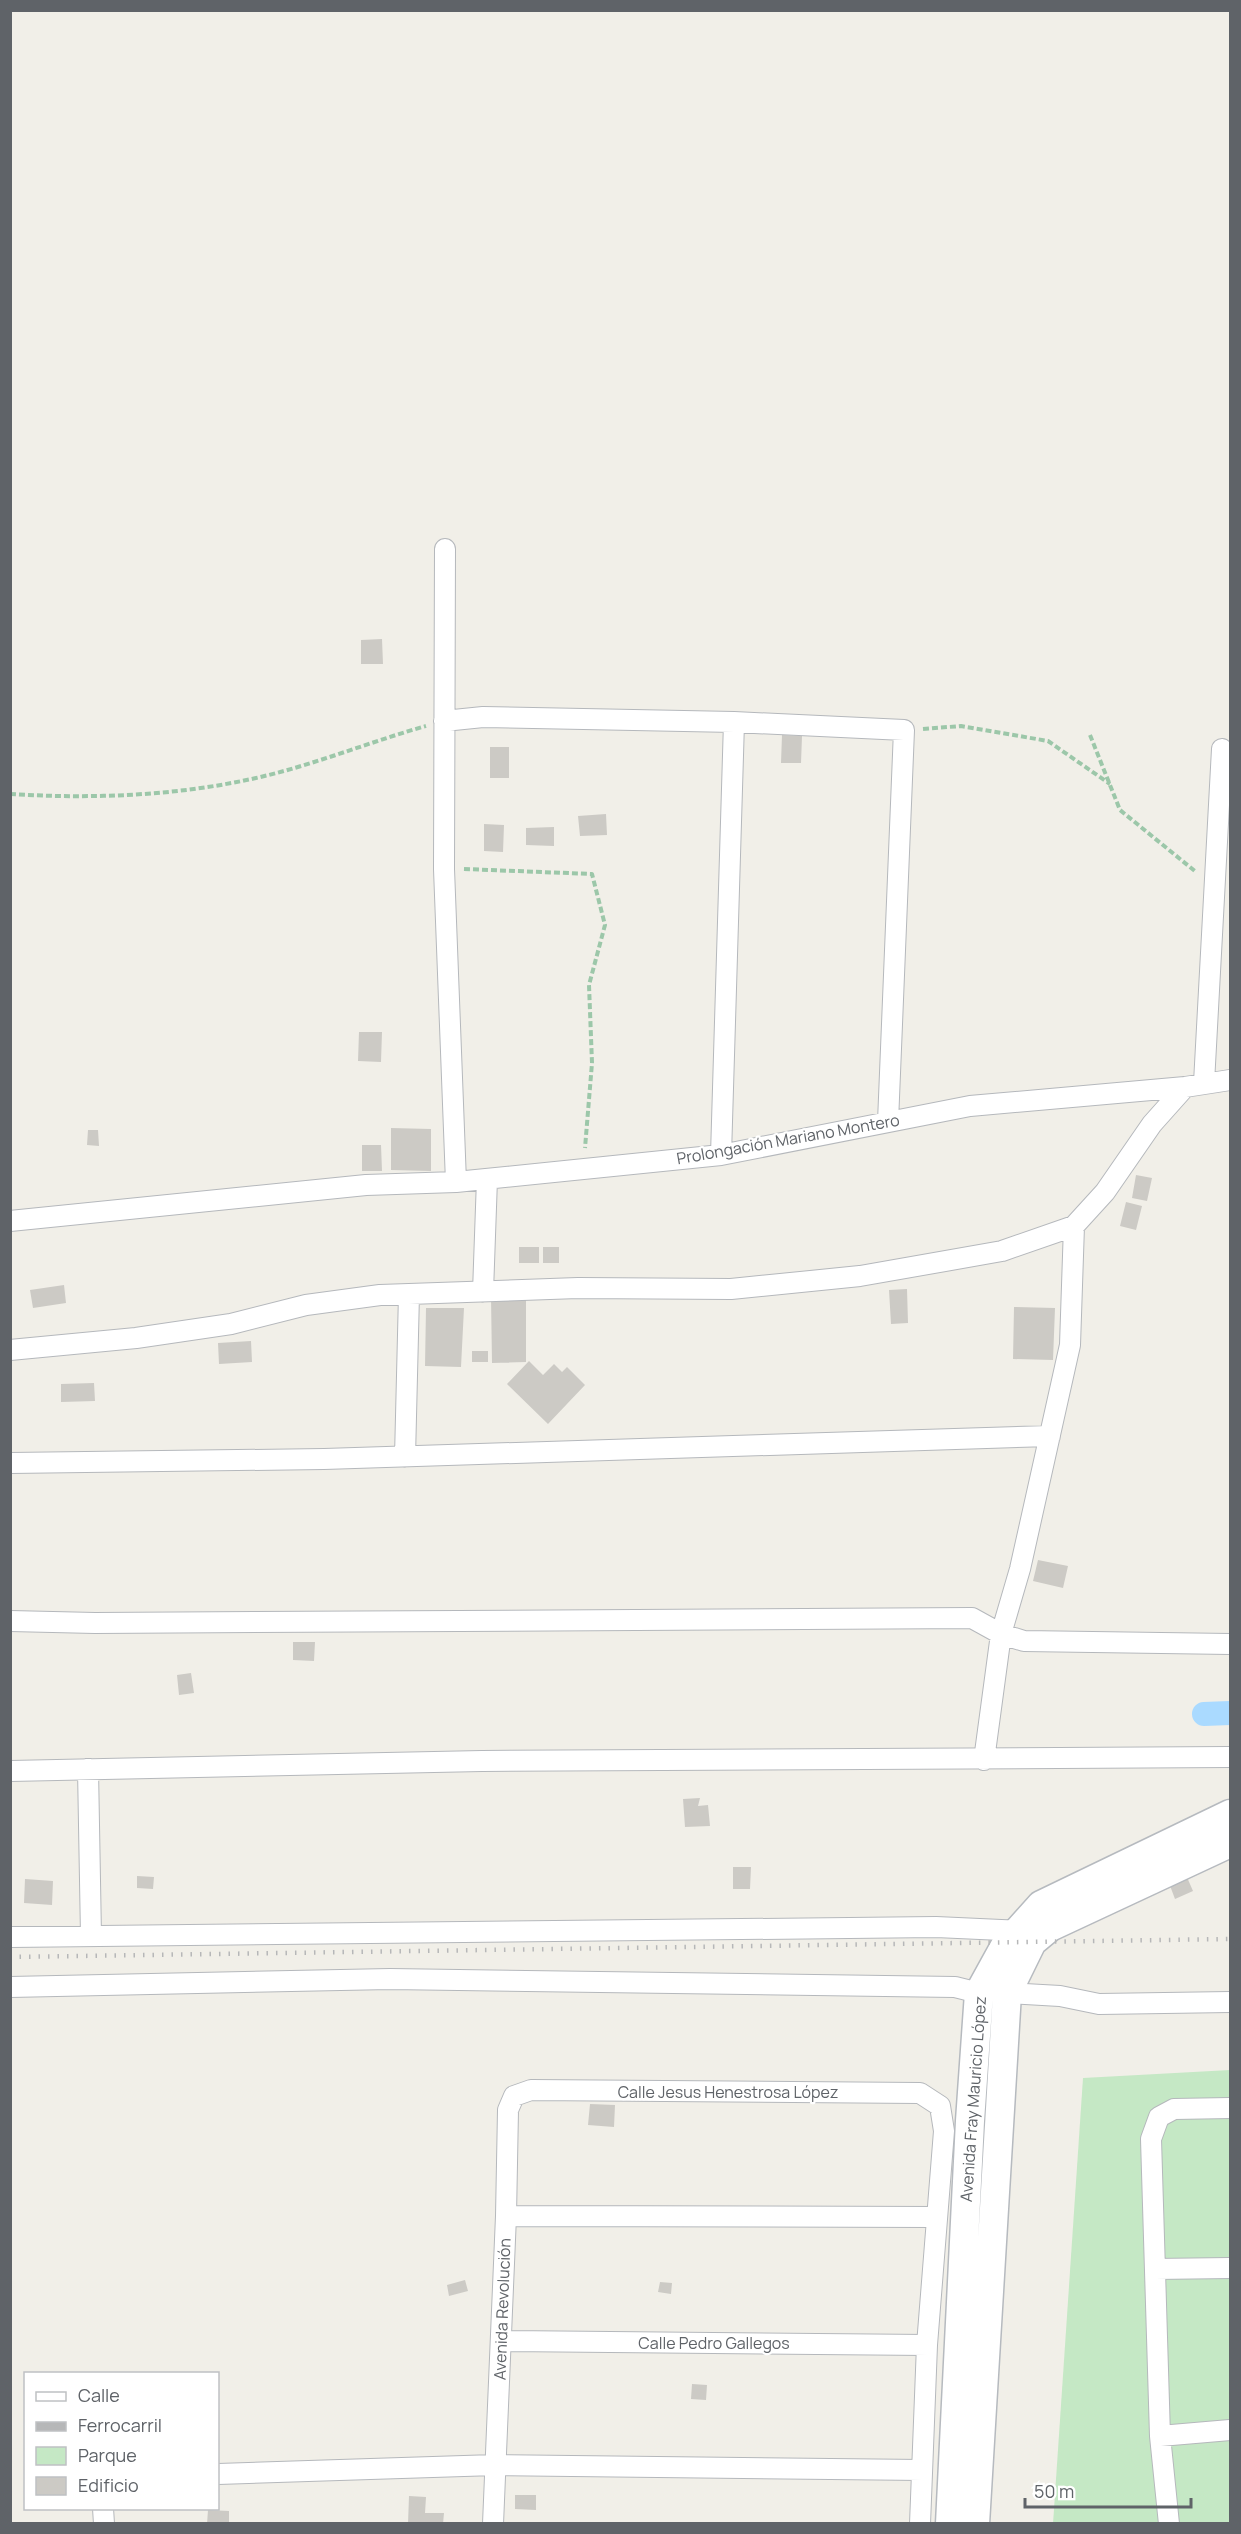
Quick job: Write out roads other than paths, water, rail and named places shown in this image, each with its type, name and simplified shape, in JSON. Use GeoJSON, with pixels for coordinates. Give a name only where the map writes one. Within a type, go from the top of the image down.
{"type":"FeatureCollection","features":[{"type":"Feature","properties":{"kind":"street"},"geometry":{"type":"LineString","coordinates":[[445,549],[444,868],[456,1182]]}},
{"type":"Feature","properties":{"kind":"street"},"geometry":{"type":"LineString","coordinates":[[444,721],[483,717],[734,722],[904,730],[888,1122]]}},
{"type":"Feature","properties":{"kind":"street"},"geometry":{"type":"LineString","coordinates":[[721,1155],[734,722]]}},
{"type":"Feature","properties":{"kind":"street"},"geometry":{"type":"LineString","coordinates":[[10,1350],[135,1338],[231,1324],[306,1305],[380,1295],[578,1288],[731,1289],[860,1276],[1002,1251],[1074,1226],[1105,1192],[1152,1124],[1195,1085],[1215,888],[1222,749]]}},
{"type":"Feature","properties":{"kind":"street","name":"Prolongación Mariano Montero"},"geometry":{"type":"LineString","coordinates":[[10,1221],[366,1185],[456,1182],[721,1155],[970,1106],[1230,1080]]}},
{"type":"Feature","properties":{"kind":"street"},"geometry":{"type":"LineString","coordinates":[[483,1292],[487,1179]]}},
{"type":"Feature","properties":{"kind":"street"},"geometry":{"type":"LineString","coordinates":[[984,1760],[1001,1634],[1020,1569],[1070,1346],[1074,1226]]}},
{"type":"Feature","properties":{"kind":"street"},"geometry":{"type":"LineString","coordinates":[[405,1457],[409,1294]]}},
{"type":"Feature","properties":{"kind":"street"},"geometry":{"type":"LineString","coordinates":[[10,1463],[405,1457],[1050,1436]]}},
{"type":"Feature","properties":{"kind":"street"},"geometry":{"type":"LineString","coordinates":[[10,1621],[94,1623],[972,1618],[1001,1634],[1024,1641],[1230,1644]]}},
{"type":"Feature","properties":{"kind":"street"},"geometry":{"type":"LineString","coordinates":[[10,1771],[482,1761],[1230,1757]]}},
{"type":"Feature","properties":{"kind":"street"},"geometry":{"type":"LineString","coordinates":[[88,1770],[91,1936]]}},
{"type":"Feature","properties":{"kind":"street","name":"Avenida Fray Mauricio López"},"geometry":{"type":"LineString","coordinates":[[1030,1932],[1041,1905],[1230,1814]]}},
{"type":"Feature","properties":{"kind":"street","name":"Avenida Fray Mauricio López"},"geometry":{"type":"LineString","coordinates":[[950,2523],[970,2121],[993,1993],[1006,1944],[1030,1932],[1050,1927],[1230,1843]]}},
{"type":"Feature","properties":{"kind":"street"},"geometry":{"type":"LineString","coordinates":[[10,1938],[936,1927],[1030,1932]]}},
{"type":"Feature","properties":{"kind":"street"},"geometry":{"type":"LineString","coordinates":[[10,1987],[390,1979],[955,1987],[993,1993],[1060,1996],[1100,2004],[1230,2002]]}},
{"type":"Feature","properties":{"kind":"street","name":"Avenida Fray Mauricio López"},"geometry":{"type":"LineString","coordinates":[[975,2523],[993,1993]]}},
{"type":"Feature","properties":{"kind":"street","name":"Calle Jesus Henestrosa López"},"geometry":{"type":"LineString","coordinates":[[514,2096],[531,2090],[920,2093],[940,2106],[944,2131],[936,2217]]}},
{"type":"Feature","properties":{"kind":"street","name":"Avenida Revolución"},"geometry":{"type":"LineString","coordinates":[[493,2523],[506,2216],[507,2110],[514,2096]]}},
{"type":"Feature","properties":{"kind":"street"},"geometry":{"type":"LineString","coordinates":[[1168,2523],[1161,2436],[1151,2139],[1159,2117],[1174,2109],[1230,2108]]}},
{"type":"Feature","properties":{"kind":"street"},"geometry":{"type":"LineString","coordinates":[[506,2216],[936,2217],[927,2345],[920,2523]]}},
{"type":"Feature","properties":{"kind":"street"},"geometry":{"type":"LineString","coordinates":[[1155,2270],[1230,2268]]}},
{"type":"Feature","properties":{"kind":"street","name":"Calle Pedro Gallegos"},"geometry":{"type":"LineString","coordinates":[[501,2341],[927,2345]]}},
{"type":"Feature","properties":{"kind":"street"},"geometry":{"type":"LineString","coordinates":[[1161,2436],[1230,2430]]}},
{"type":"Feature","properties":{"kind":"street"},"geometry":{"type":"LineString","coordinates":[[219,2474],[495,2465],[922,2470]]}},
{"type":"Feature","properties":{"kind":"waterway"},"geometry":{"type":"LineString","coordinates":[[1204,1714],[1230,1713]]}},
{"type":"Feature","properties":{"kind":"railway"},"geometry":{"type":"LineString","coordinates":[[10,1957],[1230,1939]]}}]}
